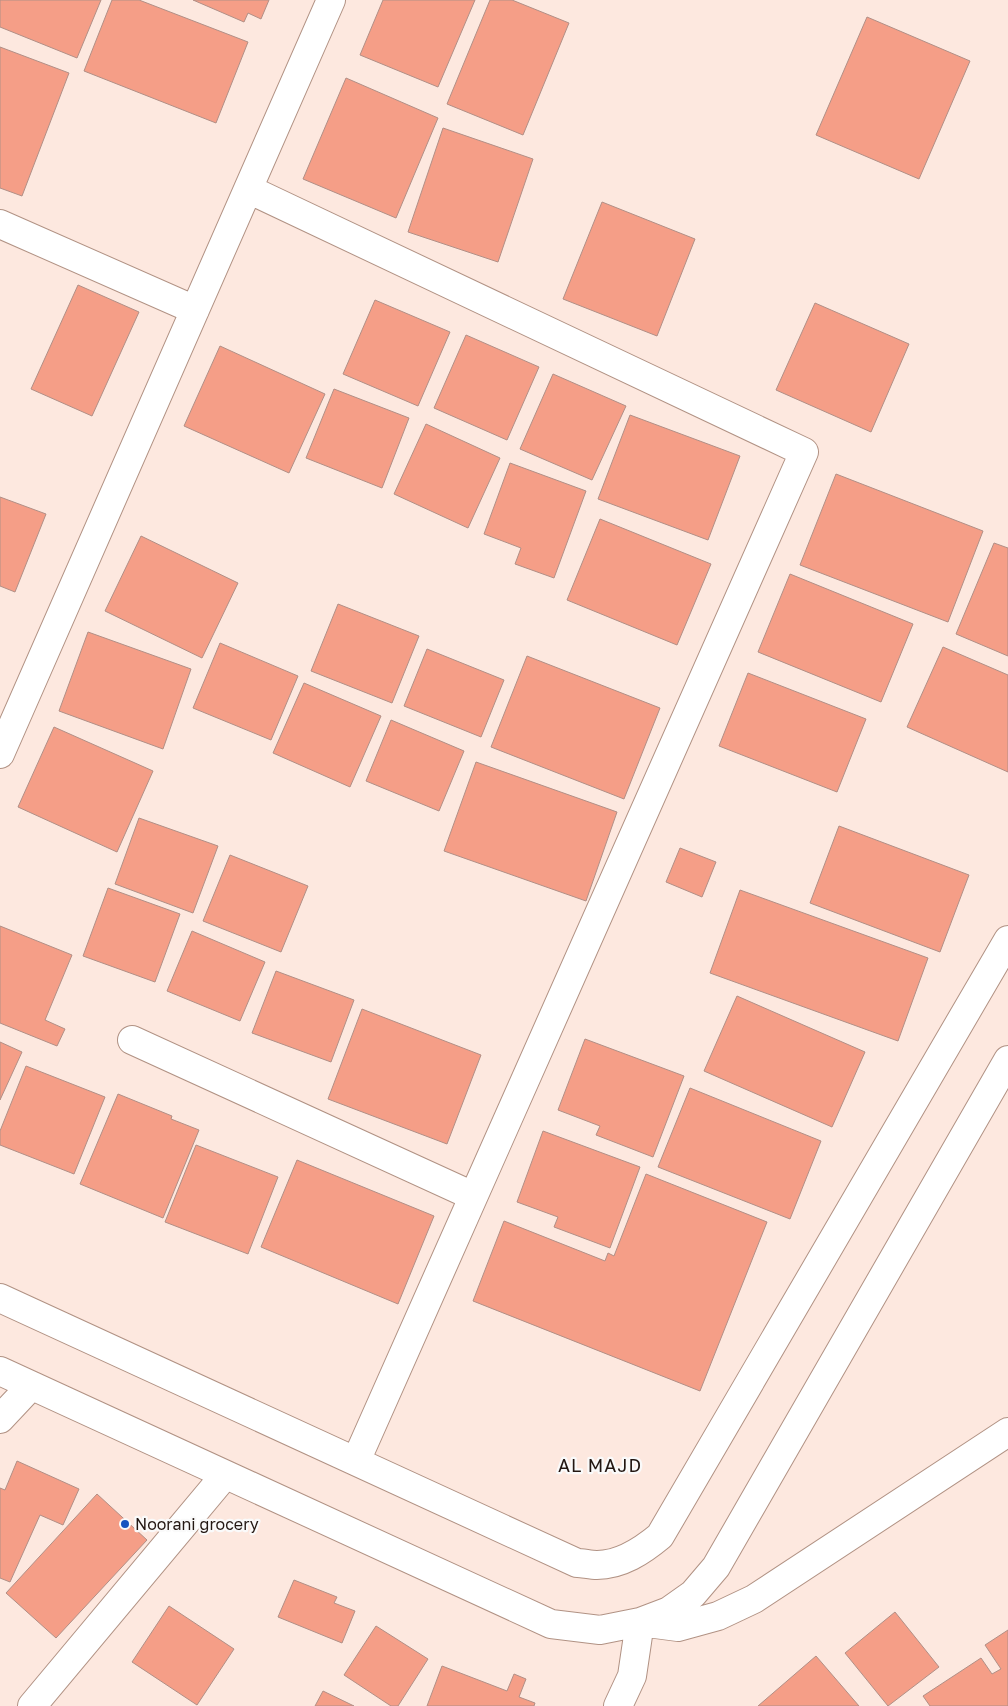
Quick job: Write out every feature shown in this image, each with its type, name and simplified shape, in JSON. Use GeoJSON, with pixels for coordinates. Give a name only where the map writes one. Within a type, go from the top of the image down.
{"type":"FeatureCollection","features":[{"type":"Feature","properties":{"kind":"street"},"geometry":{"type":"LineString","coordinates":[[0,754],[331,0]]}},
{"type":"Feature","properties":{"kind":"street"},"geometry":{"type":"LineString","coordinates":[[248,189],[804,452],[356,1461]]}},
{"type":"Feature","properties":{"kind":"street"},"geometry":{"type":"LineString","coordinates":[[0,224],[195,310]]}},
{"type":"Feature","properties":{"kind":"street"},"geometry":{"type":"LineString","coordinates":[[0,1298],[577,1562],[598,1565],[619,1561],[642,1551],[660,1536],[1008,940]]}},
{"type":"Feature","properties":{"kind":"street"},"geometry":{"type":"LineString","coordinates":[[132,1040],[473,1196]]}},
{"type":"Feature","properties":{"kind":"street"},"geometry":{"type":"LineString","coordinates":[[0,1372],[551,1624],[600,1630],[640,1622],[669,1611],[693,1594],[716,1567],[1008,1060]]}},
{"type":"Feature","properties":{"kind":"street"},"geometry":{"type":"LineString","coordinates":[[0,1419],[31,1386]]}},
{"type":"Feature","properties":{"kind":"street"},"geometry":{"type":"LineString","coordinates":[[640,1622],[678,1627],[718,1616],[754,1599],[1008,1432]]}},
{"type":"Feature","properties":{"kind":"street"},"geometry":{"type":"LineString","coordinates":[[32,1706],[225,1475]]}},
{"type":"Feature","properties":{"kind":"street"},"geometry":{"type":"LineString","coordinates":[[618,1706],[632,1676],[640,1622]]}},
{"type":"Feature","properties":{"kind":"building"},"geometry":{"type":"Polygon","coordinates":[[[0,0],[101,0],[77,58],[0,27],[0,0]]]}},
{"type":"Feature","properties":{"kind":"building"},"geometry":{"type":"Polygon","coordinates":[[[112,0],[139,0],[248,42],[216,123],[84,71],[112,0]]]}},
{"type":"Feature","properties":{"kind":"building"},"geometry":{"type":"Polygon","coordinates":[[[193,0],[269,0],[261,19],[248,13],[244,22],[193,0]]]}},
{"type":"Feature","properties":{"kind":"building"},"geometry":{"type":"Polygon","coordinates":[[[383,0],[475,0],[438,87],[360,55],[383,0]]]}},
{"type":"Feature","properties":{"kind":"building"},"geometry":{"type":"Polygon","coordinates":[[[490,0],[512,0],[569,23],[523,135],[447,104],[490,0]]]}},
{"type":"Feature","properties":{"kind":"building"},"geometry":{"type":"Polygon","coordinates":[[[867,17],[970,61],[919,179],[816,135],[867,17]]]}},
{"type":"Feature","properties":{"kind":"building"},"geometry":{"type":"Polygon","coordinates":[[[0,47],[69,73],[22,196],[0,188],[0,47]]]}},
{"type":"Feature","properties":{"kind":"building"},"geometry":{"type":"Polygon","coordinates":[[[346,78],[438,118],[396,218],[303,179],[346,78]]]}},
{"type":"Feature","properties":{"kind":"building"},"geometry":{"type":"Polygon","coordinates":[[[443,128],[533,159],[498,262],[408,232],[443,128]]]}},
{"type":"Feature","properties":{"kind":"building"},"geometry":{"type":"Polygon","coordinates":[[[602,202],[695,239],[657,336],[563,299],[602,202]]]}},
{"type":"Feature","properties":{"kind":"building"},"geometry":{"type":"Polygon","coordinates":[[[78,285],[139,312],[92,416],[31,389],[78,285]]]}},
{"type":"Feature","properties":{"kind":"building"},"geometry":{"type":"Polygon","coordinates":[[[375,300],[450,332],[418,406],[343,374],[375,300]]]}},
{"type":"Feature","properties":{"kind":"building"},"geometry":{"type":"Polygon","coordinates":[[[815,303],[909,344],[871,432],[776,390],[815,303]]]}},
{"type":"Feature","properties":{"kind":"building"},"geometry":{"type":"Polygon","coordinates":[[[466,335],[539,367],[507,440],[434,408],[466,335]]]}},
{"type":"Feature","properties":{"kind":"building"},"geometry":{"type":"Polygon","coordinates":[[[220,346],[325,394],[289,473],[184,426],[220,346]]]}},
{"type":"Feature","properties":{"kind":"building"},"geometry":{"type":"Polygon","coordinates":[[[553,374],[626,406],[592,480],[520,449],[553,374]]]}},
{"type":"Feature","properties":{"kind":"building"},"geometry":{"type":"Polygon","coordinates":[[[334,389],[409,418],[382,488],[306,458],[334,389]]]}},
{"type":"Feature","properties":{"kind":"building"},"geometry":{"type":"Polygon","coordinates":[[[630,415],[740,456],[708,540],[598,499],[630,415]]]}},
{"type":"Feature","properties":{"kind":"building"},"geometry":{"type":"Polygon","coordinates":[[[426,424],[500,458],[468,528],[394,494],[426,424]]]}},
{"type":"Feature","properties":{"kind":"building"},"geometry":{"type":"Polygon","coordinates":[[[510,463],[586,491],[554,578],[515,564],[521,548],[484,534],[510,463]]]}},
{"type":"Feature","properties":{"kind":"building"},"geometry":{"type":"Polygon","coordinates":[[[836,474],[983,531],[948,622],[800,565],[836,474]]]}},
{"type":"Feature","properties":{"kind":"building"},"geometry":{"type":"Polygon","coordinates":[[[0,497],[46,514],[15,592],[0,586],[0,497]]]}},
{"type":"Feature","properties":{"kind":"building"},"geometry":{"type":"Polygon","coordinates":[[[600,519],[711,564],[677,645],[567,600],[600,519]]]}},
{"type":"Feature","properties":{"kind":"building"},"geometry":{"type":"Polygon","coordinates":[[[141,536],[238,583],[202,658],[105,611],[141,536]]]}},
{"type":"Feature","properties":{"kind":"building"},"geometry":{"type":"Polygon","coordinates":[[[994,543],[1008,548],[1008,656],[956,634],[994,543]]]}},
{"type":"Feature","properties":{"kind":"building"},"geometry":{"type":"Polygon","coordinates":[[[790,574],[913,624],[881,702],[758,652],[790,574]]]}},
{"type":"Feature","properties":{"kind":"building"},"geometry":{"type":"Polygon","coordinates":[[[338,604],[419,636],[392,703],[311,671],[338,604]]]}},
{"type":"Feature","properties":{"kind":"building"},"geometry":{"type":"Polygon","coordinates":[[[88,632],[191,669],[163,749],[59,711],[88,632]]]}},
{"type":"Feature","properties":{"kind":"building"},"geometry":{"type":"Polygon","coordinates":[[[220,643],[298,676],[271,740],[193,708],[220,643]]]}},
{"type":"Feature","properties":{"kind":"building"},"geometry":{"type":"Polygon","coordinates":[[[943,647],[1008,675],[1008,772],[907,727],[943,647]]]}},
{"type":"Feature","properties":{"kind":"building"},"geometry":{"type":"Polygon","coordinates":[[[427,649],[504,680],[481,737],[404,706],[427,649]]]}},
{"type":"Feature","properties":{"kind":"building"},"geometry":{"type":"Polygon","coordinates":[[[527,656],[660,708],[624,799],[491,747],[527,656]]]}},
{"type":"Feature","properties":{"kind":"building"},"geometry":{"type":"Polygon","coordinates":[[[748,673],[866,719],[837,792],[719,746],[748,673]]]}},
{"type":"Feature","properties":{"kind":"building"},"geometry":{"type":"Polygon","coordinates":[[[304,683],[381,716],[350,787],[273,753],[304,683]]]}},
{"type":"Feature","properties":{"kind":"building"},"geometry":{"type":"Polygon","coordinates":[[[391,720],[464,751],[439,811],[366,781],[391,720]]]}},
{"type":"Feature","properties":{"kind":"building"},"geometry":{"type":"Polygon","coordinates":[[[54,727],[153,771],[117,852],[18,807],[54,727]]]}},
{"type":"Feature","properties":{"kind":"building"},"geometry":{"type":"Polygon","coordinates":[[[476,762],[617,812],[586,901],[444,851],[476,762]]]}},
{"type":"Feature","properties":{"kind":"building"},"geometry":{"type":"Polygon","coordinates":[[[139,818],[218,846],[193,913],[115,884],[139,818]]]}},
{"type":"Feature","properties":{"kind":"building"},"geometry":{"type":"Polygon","coordinates":[[[839,826],[969,875],[940,952],[810,903],[839,826]]]}},
{"type":"Feature","properties":{"kind":"building"},"geometry":{"type":"Polygon","coordinates":[[[680,848],[716,862],[702,897],[666,882],[680,848]]]}},
{"type":"Feature","properties":{"kind":"building"},"geometry":{"type":"Polygon","coordinates":[[[230,855],[308,886],[281,952],[203,921],[230,855]]]}},
{"type":"Feature","properties":{"kind":"building"},"geometry":{"type":"Polygon","coordinates":[[[108,888],[180,914],[155,982],[83,956],[108,888]]]}},
{"type":"Feature","properties":{"kind":"building"},"geometry":{"type":"Polygon","coordinates":[[[740,890],[928,958],[898,1041],[710,973],[740,890]]]}},
{"type":"Feature","properties":{"kind":"building"},"geometry":{"type":"Polygon","coordinates":[[[0,926],[72,955],[45,1020],[65,1029],[57,1046],[0,1023],[0,926]]]}},
{"type":"Feature","properties":{"kind":"building"},"geometry":{"type":"Polygon","coordinates":[[[192,931],[265,962],[240,1021],[167,991],[192,931]]]}},
{"type":"Feature","properties":{"kind":"building"},"geometry":{"type":"Polygon","coordinates":[[[276,971],[354,1000],[331,1062],[252,1033],[276,971]]]}},
{"type":"Feature","properties":{"kind":"building"},"geometry":{"type":"Polygon","coordinates":[[[737,996],[865,1052],[832,1127],[704,1071],[737,996]]]}},
{"type":"Feature","properties":{"kind":"building"},"geometry":{"type":"Polygon","coordinates":[[[362,1009],[481,1055],[447,1144],[328,1099],[362,1009]]]}},
{"type":"Feature","properties":{"kind":"building"},"geometry":{"type":"Polygon","coordinates":[[[585,1039],[684,1076],[653,1157],[596,1135],[600,1126],[558,1110],[585,1039]]]}},
{"type":"Feature","properties":{"kind":"building"},"geometry":{"type":"Polygon","coordinates":[[[0,1042],[22,1052],[0,1100],[0,1042]]]}},
{"type":"Feature","properties":{"kind":"building"},"geometry":{"type":"Polygon","coordinates":[[[26,1066],[105,1097],[74,1174],[0,1145],[0,1131],[26,1066]]]}},
{"type":"Feature","properties":{"kind":"building"},"geometry":{"type":"Polygon","coordinates":[[[690,1088],[821,1141],[790,1219],[658,1167],[690,1088]]]}},
{"type":"Feature","properties":{"kind":"building"},"geometry":{"type":"Polygon","coordinates":[[[118,1094],[172,1116],[171,1119],[199,1130],[163,1218],[80,1184],[118,1094]]]}},
{"type":"Feature","properties":{"kind":"building"},"geometry":{"type":"Polygon","coordinates":[[[543,1131],[640,1167],[610,1248],[554,1227],[558,1217],[517,1202],[543,1131]]]}},
{"type":"Feature","properties":{"kind":"building"},"geometry":{"type":"Polygon","coordinates":[[[196,1145],[278,1177],[248,1254],[165,1222],[196,1145]]]}},
{"type":"Feature","properties":{"kind":"building"},"geometry":{"type":"Polygon","coordinates":[[[297,1160],[434,1216],[398,1304],[261,1247],[297,1160]]]}},
{"type":"Feature","properties":{"kind":"building"},"geometry":{"type":"Polygon","coordinates":[[[646,1174],[767,1222],[700,1391],[473,1301],[504,1221],[605,1261],[608,1253],[614,1256],[646,1174]]]}},
{"type":"Feature","properties":{"kind":"building"},"geometry":{"type":"Polygon","coordinates":[[[17,1461],[79,1489],[63,1525],[40,1515],[10,1582],[0,1578],[0,1488],[5,1490],[17,1461]]]}},
{"type":"Feature","properties":{"kind":"building"},"geometry":{"type":"Polygon","coordinates":[[[97,1494],[147,1540],[56,1638],[6,1593],[97,1494]]]}},
{"type":"Feature","properties":{"kind":"building"},"geometry":{"type":"Polygon","coordinates":[[[294,1580],[337,1597],[334,1603],[355,1611],[342,1643],[278,1617],[294,1580]]]}},
{"type":"Feature","properties":{"kind":"building"},"geometry":{"type":"Polygon","coordinates":[[[169,1606],[234,1649],[197,1705],[132,1662],[169,1606]]]}},
{"type":"Feature","properties":{"kind":"building"},"geometry":{"type":"Polygon","coordinates":[[[895,1612],[939,1667],[888,1706],[845,1653],[895,1612]]]}},
{"type":"Feature","properties":{"kind":"building"},"geometry":{"type":"Polygon","coordinates":[[[376,1626],[428,1659],[398,1706],[391,1706],[344,1675],[376,1626]]]}},
{"type":"Feature","properties":{"kind":"building"},"geometry":{"type":"Polygon","coordinates":[[[1008,1630],[1008,1706],[930,1706],[923,1696],[981,1658],[992,1674],[1001,1669],[985,1645],[1008,1630]]]}},
{"type":"Feature","properties":{"kind":"building"},"geometry":{"type":"Polygon","coordinates":[[[816,1656],[859,1706],[758,1706],[816,1656]]]}},
{"type":"Feature","properties":{"kind":"building"},"geometry":{"type":"Polygon","coordinates":[[[442,1666],[507,1691],[514,1674],[526,1679],[519,1697],[535,1703],[534,1706],[427,1706],[442,1666]]]}},
{"type":"Feature","properties":{"kind":"building"},"geometry":{"type":"Polygon","coordinates":[[[323,1691],[354,1706],[315,1706],[323,1691]]]}},
{"type":"Feature","properties":{"kind":"place","name":"Noorani grocery"},"geometry":{"type":"Point","coordinates":[125,1524]}},
{"type":"Feature","properties":{"kind":"district","name":"AL MAJD"},"geometry":{"type":"Point","coordinates":[600,1466]}}]}
